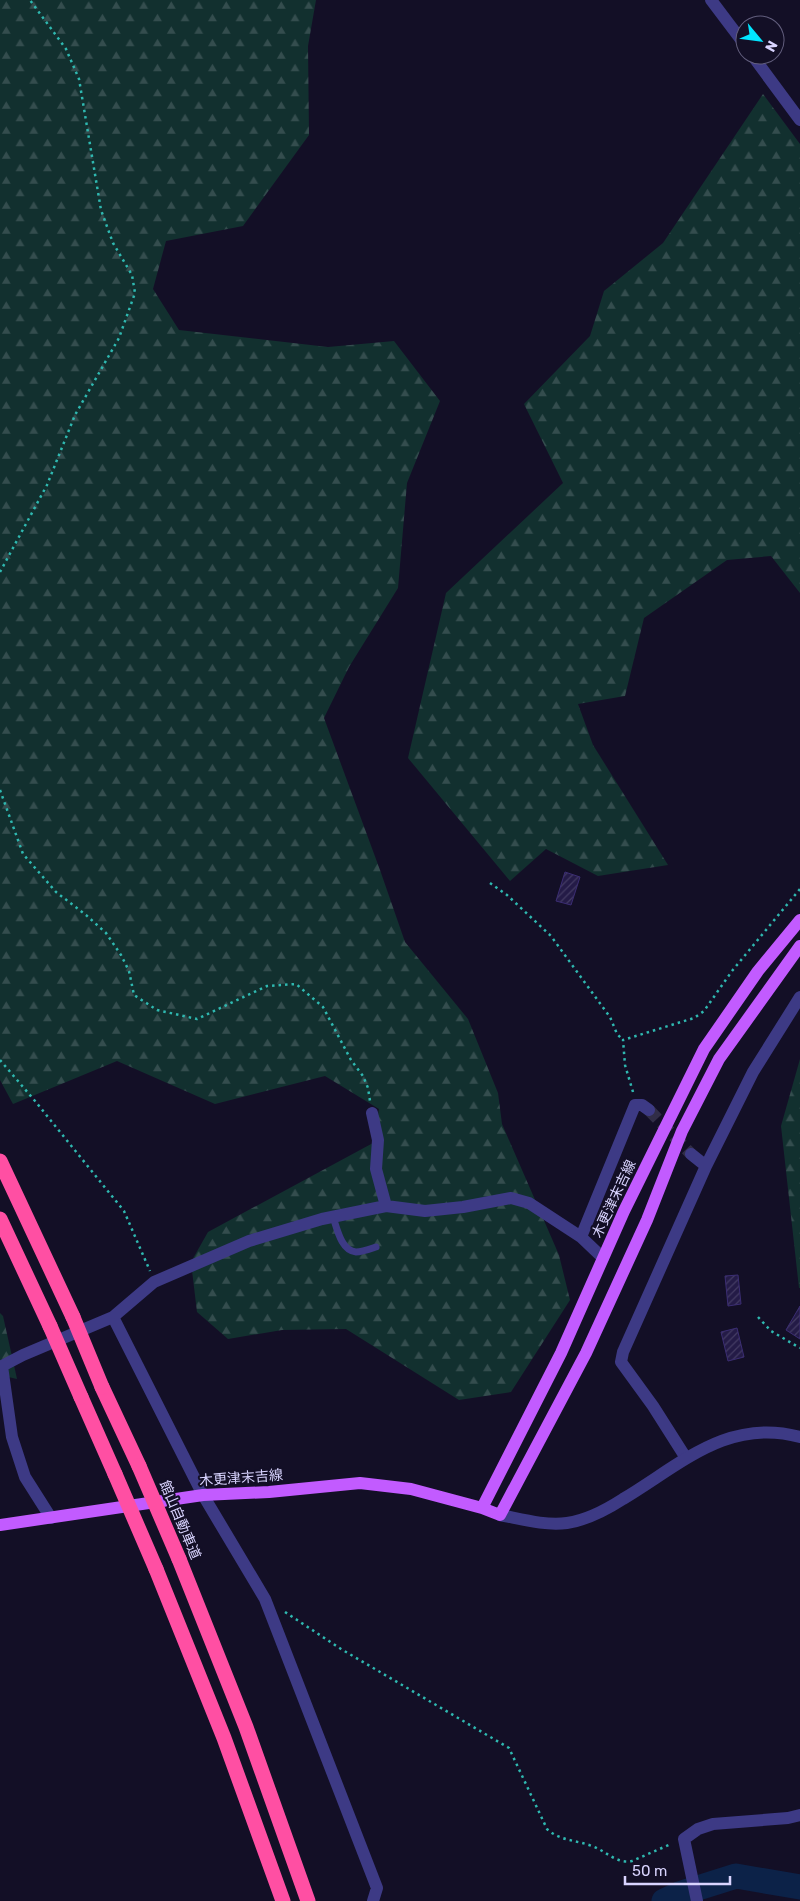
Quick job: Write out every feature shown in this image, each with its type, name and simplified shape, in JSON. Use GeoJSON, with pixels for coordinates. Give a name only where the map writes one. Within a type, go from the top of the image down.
{"type":"FeatureCollection","features":[{"type":"Feature","properties":{"kind":"highway","name":"館山自動車道"},"geometry":{"type":"LineString","coordinates":[[0,1161],[72,1317],[179,1559],[246,1727],[308,1901]]}},
{"type":"Feature","properties":{"kind":"highway"},"geometry":{"type":"LineString","coordinates":[[0,1219],[50,1326],[156,1569],[224,1738],[283,1901]]}},
{"type":"Feature","properties":{"kind":"main road","name":"木更津末吉線"},"geometry":{"type":"LineString","coordinates":[[482,1508],[561,1353],[656,1144],[704,1049],[758,971],[800,920]]}},
{"type":"Feature","properties":{"kind":"main road"},"geometry":{"type":"LineString","coordinates":[[500,1514],[586,1353],[647,1220],[682,1131],[719,1059],[798,951]]}},
{"type":"Feature","properties":{"kind":"main road","name":"木更津末吉線"},"geometry":{"type":"LineString","coordinates":[[0,1525],[203,1495],[269,1492],[360,1483],[412,1489],[500,1514]]}},
{"type":"Feature","properties":{"kind":"street"},"geometry":{"type":"LineString","coordinates":[[717,2],[735,30]]}},
{"type":"Feature","properties":{"kind":"street"},"geometry":{"type":"LineString","coordinates":[[759,65],[800,120]]}},
{"type":"Feature","properties":{"kind":"street"},"geometry":{"type":"LineString","coordinates":[[686,1458],[653,1406],[621,1362],[623,1352],[706,1166],[753,1072],[800,997]]}},
{"type":"Feature","properties":{"kind":"street"},"geometry":{"type":"LineString","coordinates":[[581,1237],[635,1105],[642,1105],[649,1110]]}},
{"type":"Feature","properties":{"kind":"street"},"geometry":{"type":"LineString","coordinates":[[372,1113],[378,1140],[376,1169],[386,1206]]}},
{"type":"Feature","properties":{"kind":"street"},"geometry":{"type":"LineString","coordinates":[[691,1154],[706,1166]]}},
{"type":"Feature","properties":{"kind":"street"},"geometry":{"type":"LineString","coordinates":[[51,1518],[25,1477],[12,1437],[2,1366],[23,1355],[113,1317],[154,1282],[250,1241],[333,1217],[386,1206],[426,1211],[463,1207],[511,1198],[529,1204],[581,1237],[603,1258]]}},
{"type":"Feature","properties":{"kind":"street"},"geometry":{"type":"LineString","coordinates":[[113,1317],[203,1495],[265,1599],[377,1888],[373,1901]]}},
{"type":"Feature","properties":{"kind":"street"},"geometry":{"type":"LineString","coordinates":[[500,1514],[541,1523],[566,1523],[590,1517],[650,1484],[686,1458],[721,1440],[742,1434],[770,1433],[800,1437]]}},
{"type":"Feature","properties":{"kind":"street"},"geometry":{"type":"LineString","coordinates":[[697,1901],[684,1839],[698,1829],[713,1824],[788,1818],[800,1815]]}},
{"type":"Feature","properties":{"kind":"lane"},"geometry":{"type":"LineString","coordinates":[[333,1217],[343,1243],[349,1249],[356,1252],[376,1247]]}},
{"type":"Feature","properties":{"kind":"path"},"geometry":{"type":"LineString","coordinates":[[0,572],[47,485],[75,415],[119,338],[135,293],[132,275],[113,243],[101,210],[79,78],[66,49],[30,0]]}},
{"type":"Feature","properties":{"kind":"path"},"geometry":{"type":"LineString","coordinates":[[0,790],[23,854],[56,892],[86,914],[106,933],[129,971],[134,995],[157,1010],[197,1019],[267,986],[296,984],[323,1006],[351,1060],[363,1076],[368,1088],[372,1113]]}},
{"type":"Feature","properties":{"kind":"path"},"geometry":{"type":"LineString","coordinates":[[490,883],[508,895],[551,936],[610,1017],[617,1034],[623,1040],[625,1065],[635,1105]]}},
{"type":"Feature","properties":{"kind":"path"},"geometry":{"type":"LineString","coordinates":[[623,1040],[694,1018],[704,1012],[732,971],[800,889]]}},
{"type":"Feature","properties":{"kind":"path"},"geometry":{"type":"LineString","coordinates":[[0,1060],[124,1211],[154,1282]]}},
{"type":"Feature","properties":{"kind":"path"},"geometry":{"type":"LineString","coordinates":[[758,1317],[771,1331],[800,1348]]}},
{"type":"Feature","properties":{"kind":"path"},"geometry":{"type":"LineString","coordinates":[[265,1599],[341,1649],[509,1748],[548,1829],[553,1834],[592,1846],[616,1860],[626,1862],[684,1839]]}},
{"type":"Feature","properties":{"kind":"green space"},"geometry":{"type":"Polygon","coordinates":[[[0,0],[316,0],[308,46],[309,135],[243,226],[166,241],[153,289],[179,330],[328,347],[394,341],[440,401],[407,483],[398,588],[349,667],[324,718],[405,942],[468,1019],[498,1093],[502,1124],[559,1255],[570,1300],[511,1392],[459,1400],[346,1329],[282,1330],[228,1339],[197,1312],[191,1262],[208,1232],[373,1143],[379,1109],[325,1076],[215,1104],[117,1061],[13,1104],[0,1080],[0,0]]]}},
{"type":"Feature","properties":{"kind":"green space"},"geometry":{"type":"Polygon","coordinates":[[[763,94],[800,144],[800,593],[771,556],[727,560],[644,618],[625,696],[578,704],[593,745],[668,865],[598,876],[546,849],[510,881],[408,758],[446,593],[563,483],[524,404],[590,336],[604,291],[663,243],[763,94]]]}},
{"type":"Feature","properties":{"kind":"green space"},"geometry":{"type":"Polygon","coordinates":[[[800,1059],[800,1288],[799,1288],[781,1126],[800,1059]]]}},
{"type":"Feature","properties":{"kind":"green space"},"geometry":{"type":"Polygon","coordinates":[[[0,1313],[3,1316],[17,1379],[0,1375],[0,1313]]]}},
{"type":"Feature","properties":{"kind":"building"},"geometry":{"type":"Polygon","coordinates":[[[565,872],[580,877],[571,905],[556,901],[565,872]]]}},
{"type":"Feature","properties":{"kind":"building"},"geometry":{"type":"Polygon","coordinates":[[[738,1275],[741,1304],[728,1306],[725,1276],[738,1275]]]}},
{"type":"Feature","properties":{"kind":"building"},"geometry":{"type":"Polygon","coordinates":[[[800,1306],[800,1339],[786,1330],[800,1306]]]}},
{"type":"Feature","properties":{"kind":"building"},"geometry":{"type":"Polygon","coordinates":[[[737,1328],[744,1357],[728,1361],[721,1332],[737,1328]]]}},
{"type":"Feature","properties":{"kind":"waterway"},"geometry":{"type":"LineString","coordinates":[[664,1901],[679,1894],[736,1876],[800,1887]]}},
{"type":"Feature","properties":{"kind":"tunnel"},"geometry":{"type":"LineString","coordinates":[[649,1110],[691,1154]]}}]}
